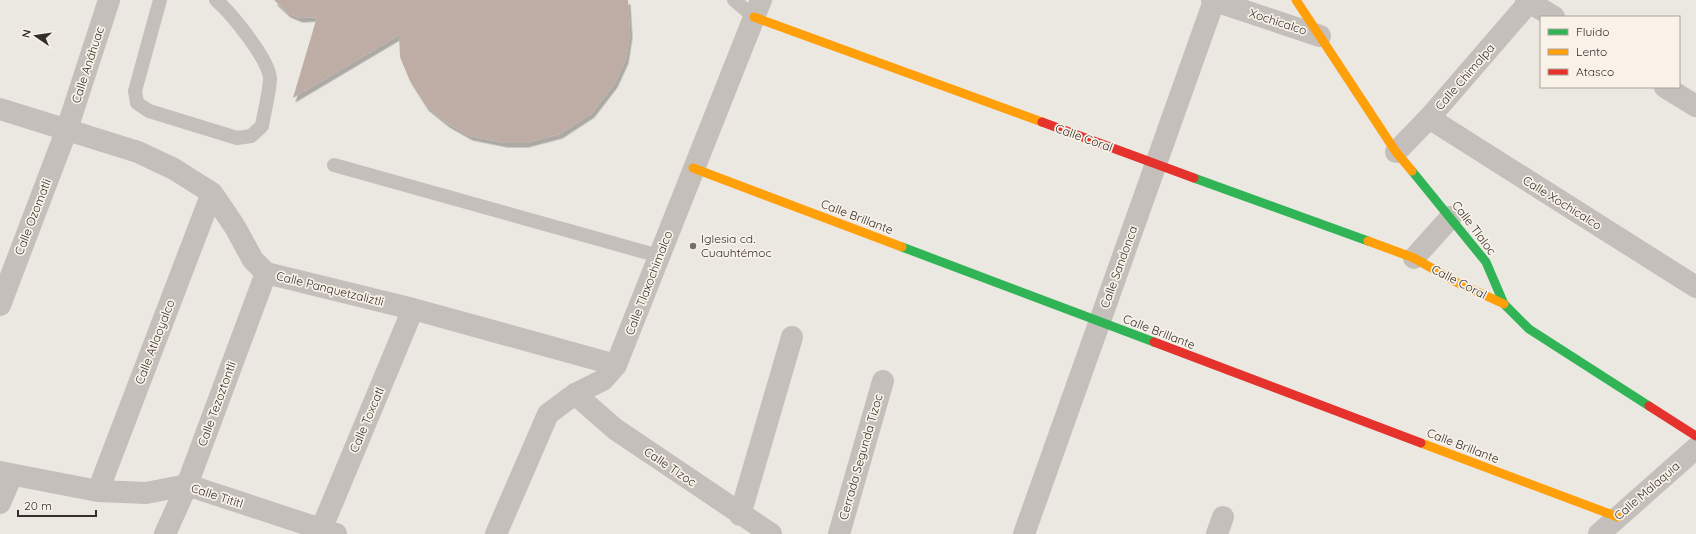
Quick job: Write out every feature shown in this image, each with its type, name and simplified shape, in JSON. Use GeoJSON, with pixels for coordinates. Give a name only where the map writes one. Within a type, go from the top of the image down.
{"type":"FeatureCollection","features":[{"type":"Feature","properties":{"kind":"street","name":"Calle Anáhuac"},"geometry":{"type":"LineString","coordinates":[[67,129],[109,0]]}},
{"type":"Feature","properties":{"kind":"street","name":"Xochicalco"},"geometry":{"type":"LineString","coordinates":[[1213,0],[1320,36]]}},
{"type":"Feature","properties":{"kind":"street","name":"Calle Sandonca"},"geometry":{"type":"LineString","coordinates":[[1024,534],[1098,322],[1156,165],[1213,0]]}},
{"type":"Feature","properties":{"kind":"street","name":"Calle Tlaloc"},"geometry":{"type":"LineString","coordinates":[[1296,0],[1396,152],[1451,217],[1486,262],[1504,304],[1529,329],[1696,436]]}},
{"type":"Feature","properties":{"kind":"street"},"geometry":{"type":"LineString","coordinates":[[1529,1],[1552,16]]}},
{"type":"Feature","properties":{"kind":"street","name":"Calle Chimalpa"},"geometry":{"type":"LineString","coordinates":[[1396,152],[1429,118],[1529,1]]}},
{"type":"Feature","properties":{"kind":"street","name":"Calle Coral"},"geometry":{"type":"LineString","coordinates":[[758,8],[1156,165],[1414,258],[1456,282],[1504,304]]}},
{"type":"Feature","properties":{"kind":"street","name":"Calle Tlaxochimalco"},"geometry":{"type":"LineString","coordinates":[[496,534],[548,414],[575,394],[603,380],[616,365],[693,168],[758,8]]}},
{"type":"Feature","properties":{"kind":"street"},"geometry":{"type":"LineString","coordinates":[[1667,88],[1696,106]]}},
{"type":"Feature","properties":{"kind":"street","name":"Calle Panquetzaliztli"},"geometry":{"type":"LineString","coordinates":[[0,109],[138,152],[174,169],[212,193],[235,227],[254,260],[266,273],[413,309],[616,365]]}},
{"type":"Feature","properties":{"kind":"street","name":"Calle Xochicalco"},"geometry":{"type":"LineString","coordinates":[[1429,118],[1696,287]]}},
{"type":"Feature","properties":{"kind":"street","name":"Calle Ozomatli"},"geometry":{"type":"LineString","coordinates":[[0,304],[67,129]]}},
{"type":"Feature","properties":{"kind":"street","name":"Calle Brillante"},"geometry":{"type":"LineString","coordinates":[[693,168],[1618,517]]}},
{"type":"Feature","properties":{"kind":"street","name":"Calle Atlaoyalco"},"geometry":{"type":"LineString","coordinates":[[98,491],[212,193]]}},
{"type":"Feature","properties":{"kind":"street"},"geometry":{"type":"LineString","coordinates":[[1414,258],[1451,217]]}},
{"type":"Feature","properties":{"kind":"street","name":"Calle Tezoztontli"},"geometry":{"type":"LineString","coordinates":[[165,534],[187,485],[266,273]]}},
{"type":"Feature","properties":{"kind":"street","name":"Calle Toxcatl"},"geometry":{"type":"LineString","coordinates":[[328,532],[413,309]]}},
{"type":"Feature","properties":{"kind":"street"},"geometry":{"type":"LineString","coordinates":[[740,515],[792,337]]}},
{"type":"Feature","properties":{"kind":"street","name":"Cerrada Segunda Tizoc"},"geometry":{"type":"LineString","coordinates":[[839,534],[883,381]]}},
{"type":"Feature","properties":{"kind":"street","name":"Calle Tizoc"},"geometry":{"type":"LineString","coordinates":[[575,394],[615,429],[740,515],[771,534]]}},
{"type":"Feature","properties":{"kind":"street","name":"Calle Malaquia"},"geometry":{"type":"LineString","coordinates":[[1599,534],[1696,448]]}},
{"type":"Feature","properties":{"kind":"street"},"geometry":{"type":"LineString","coordinates":[[0,503],[6,474]]}},
{"type":"Feature","properties":{"kind":"street","name":"Calle Tititl"},"geometry":{"type":"LineString","coordinates":[[6,474],[98,491],[146,493],[187,485],[328,532]]}},
{"type":"Feature","properties":{"kind":"lane"},"geometry":{"type":"LineString","coordinates":[[160,0],[135,91],[137,103],[149,111],[237,138],[250,136],[262,126],[270,78],[266,63],[230,12],[216,0]]}},
{"type":"Feature","properties":{"kind":"lane"},"geometry":{"type":"LineString","coordinates":[[734,0],[758,8]]}},
{"type":"Feature","properties":{"kind":"lane"},"geometry":{"type":"LineString","coordinates":[[334,165],[659,256]]}},
{"type":"Feature","properties":{"kind":"building"},"geometry":{"type":"Polygon","coordinates":[[[274,0],[628,0],[630,33],[626,59],[615,83],[592,113],[560,134],[526,143],[505,143],[470,136],[447,123],[426,106],[410,81],[400,57],[399,35],[293,98],[317,17],[300,18],[288,13],[274,0]]]}},
{"type":"Feature","properties":{"kind":"traffic: fast"},"geometry":{"type":"LineString","coordinates":[[1412,171],[1486,262],[1504,304],[1529,329],[1649,406]]}},
{"type":"Feature","properties":{"kind":"traffic: fast"},"geometry":{"type":"LineString","coordinates":[[1194,178],[1368,241]]}},
{"type":"Feature","properties":{"kind":"traffic: fast"},"geometry":{"type":"LineString","coordinates":[[902,247],[1154,342]]}},
{"type":"Feature","properties":{"kind":"traffic: slow"},"geometry":{"type":"LineString","coordinates":[[1296,0],[1396,152],[1412,171]]}},
{"type":"Feature","properties":{"kind":"traffic: slow"},"geometry":{"type":"LineString","coordinates":[[754,17],[1042,122]]}},
{"type":"Feature","properties":{"kind":"traffic: slow"},"geometry":{"type":"LineString","coordinates":[[693,168],[902,247]]}},
{"type":"Feature","properties":{"kind":"traffic: slow"},"geometry":{"type":"LineString","coordinates":[[1368,241],[1414,258],[1456,282],[1504,304]]}},
{"type":"Feature","properties":{"kind":"traffic: slow"},"geometry":{"type":"LineString","coordinates":[[1421,443],[1618,517]]}},
{"type":"Feature","properties":{"kind":"traffic: jam"},"geometry":{"type":"LineString","coordinates":[[1042,122],[1194,178]]}},
{"type":"Feature","properties":{"kind":"traffic: jam"},"geometry":{"type":"LineString","coordinates":[[1154,342],[1421,443]]}},
{"type":"Feature","properties":{"kind":"traffic: jam"},"geometry":{"type":"LineString","coordinates":[[1649,406],[1696,436]]}},
{"type":"Feature","properties":{"kind":"place","name":"Iglesia cd. Cuauhtémoc"},"geometry":{"type":"Point","coordinates":[693,246]}}]}
